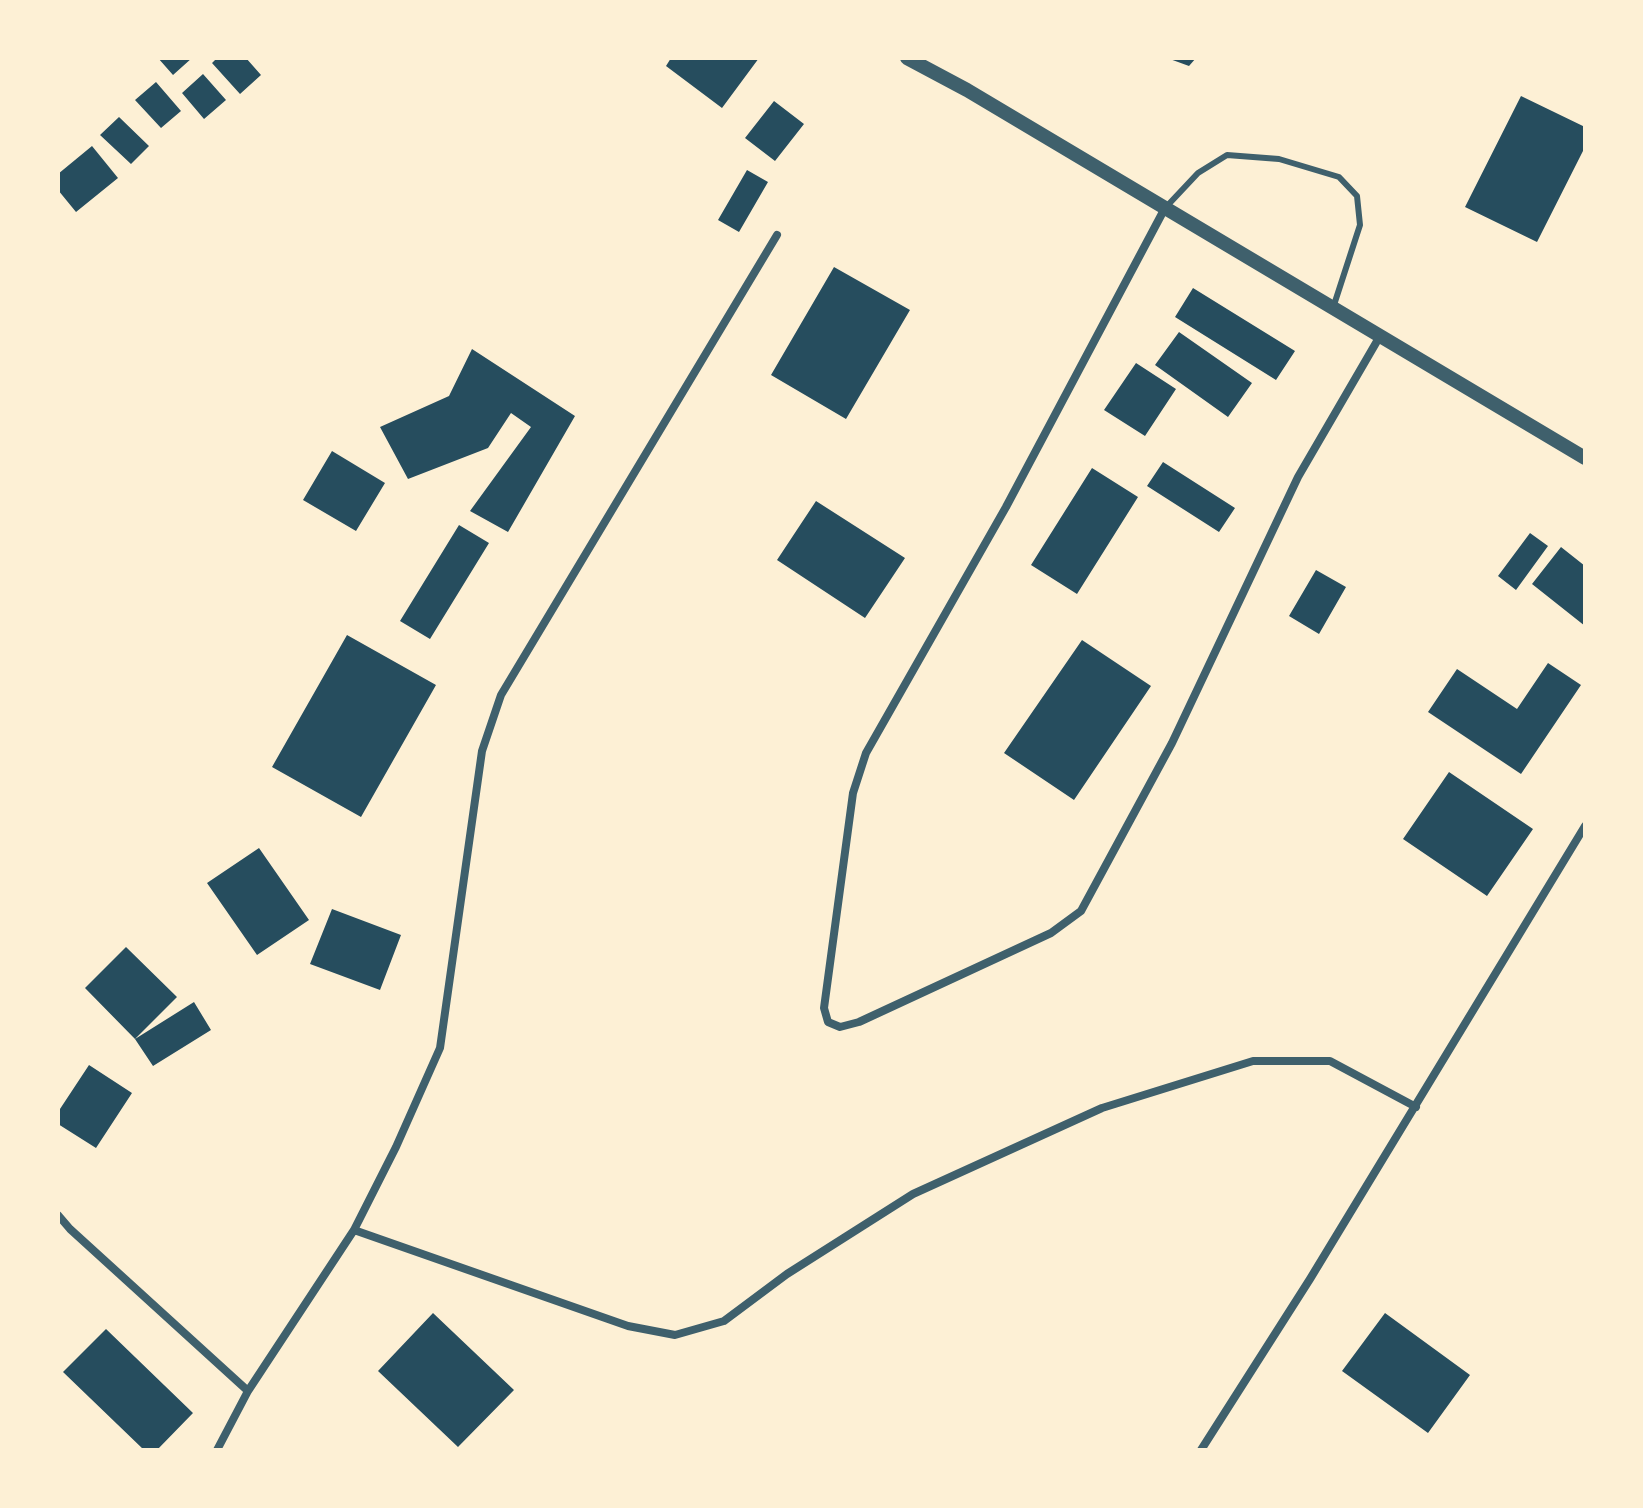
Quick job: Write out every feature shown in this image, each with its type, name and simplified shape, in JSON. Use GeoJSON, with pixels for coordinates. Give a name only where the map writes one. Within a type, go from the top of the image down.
{"type":"FeatureCollection","features":[{"type":"Feature","properties":{"kind":"street"},"geometry":{"type":"LineString","coordinates":[[907,58],[967,90],[1585,458]]}},
{"type":"Feature","properties":{"kind":"street"},"geometry":{"type":"LineString","coordinates":[[1165,208],[1006,507],[866,753],[851,808],[824,1008],[828,1022],[840,1027],[859,1022],[1051,933],[1081,911],[1172,743],[1298,477],[1380,336]]}},
{"type":"Feature","properties":{"kind":"street"},"geometry":{"type":"LineString","coordinates":[[217,1450],[248,1391],[354,1230],[396,1147],[440,1048],[482,751],[501,695],[777,235]]}},
{"type":"Feature","properties":{"kind":"street"},"geometry":{"type":"LineString","coordinates":[[1201,1450],[1416,1107],[1585,826]]}},
{"type":"Feature","properties":{"kind":"street"},"geometry":{"type":"LineString","coordinates":[[354,1230],[628,1326],[675,1335],[724,1321],[787,1274],[913,1194],[1102,1108],[1253,1061],[1330,1061],[1416,1107]]}},
{"type":"Feature","properties":{"kind":"street"},"geometry":{"type":"LineString","coordinates":[[58,1215],[248,1391]]}},
{"type":"Feature","properties":{"kind":"lane"},"geometry":{"type":"LineString","coordinates":[[1165,208],[1198,173],[1227,155],[1279,159],[1339,177],[1357,196],[1360,225],[1333,308]]}},
{"type":"Feature","properties":{"kind":"building"},"geometry":{"type":"Polygon","coordinates":[[[158,58],[192,58],[173,75],[158,58]]]}},
{"type":"Feature","properties":{"kind":"building"},"geometry":{"type":"Polygon","coordinates":[[[217,58],[246,58],[261,75],[240,94],[212,63],[217,58]]]}},
{"type":"Feature","properties":{"kind":"building"},"geometry":{"type":"Polygon","coordinates":[[[671,58],[759,58],[722,108],[666,66],[671,58]]]}},
{"type":"Feature","properties":{"kind":"building"},"geometry":{"type":"Polygon","coordinates":[[[1167,58],[1196,58],[1189,66],[1167,58]]]}},
{"type":"Feature","properties":{"kind":"building"},"geometry":{"type":"Polygon","coordinates":[[[203,74],[226,100],[204,119],[182,93],[203,74]]]}},
{"type":"Feature","properties":{"kind":"building"},"geometry":{"type":"Polygon","coordinates":[[[156,82],[181,111],[161,128],[135,100],[156,82]]]}},
{"type":"Feature","properties":{"kind":"building"},"geometry":{"type":"Polygon","coordinates":[[[1521,96],[1585,127],[1585,147],[1537,242],[1465,207],[1521,96]]]}},
{"type":"Feature","properties":{"kind":"building"},"geometry":{"type":"Polygon","coordinates":[[[774,101],[804,124],[775,161],[745,138],[774,101]]]}},
{"type":"Feature","properties":{"kind":"building"},"geometry":{"type":"Polygon","coordinates":[[[119,117],[149,146],[131,164],[100,135],[119,117]]]}},
{"type":"Feature","properties":{"kind":"building"},"geometry":{"type":"Polygon","coordinates":[[[92,146],[118,178],[76,212],[58,190],[58,174],[92,146]]]}},
{"type":"Feature","properties":{"kind":"building"},"geometry":{"type":"Polygon","coordinates":[[[747,170],[768,182],[739,232],[718,220],[747,170]]]}},
{"type":"Feature","properties":{"kind":"building"},"geometry":{"type":"Polygon","coordinates":[[[834,267],[910,310],[846,419],[771,375],[834,267]]]}},
{"type":"Feature","properties":{"kind":"building"},"geometry":{"type":"Polygon","coordinates":[[[1193,288],[1295,351],[1276,380],[1175,317],[1193,288]]]}},
{"type":"Feature","properties":{"kind":"building"},"geometry":{"type":"Polygon","coordinates":[[[1179,332],[1252,383],[1228,417],[1155,365],[1179,332]]]}},
{"type":"Feature","properties":{"kind":"building"},"geometry":{"type":"Polygon","coordinates":[[[472,349],[575,416],[508,532],[470,511],[531,427],[511,413],[488,448],[408,479],[380,427],[449,396],[472,349]]]}},
{"type":"Feature","properties":{"kind":"building"},"geometry":{"type":"Polygon","coordinates":[[[1136,363],[1176,389],[1145,436],[1104,410],[1136,363]]]}},
{"type":"Feature","properties":{"kind":"building"},"geometry":{"type":"Polygon","coordinates":[[[332,451],[385,483],[356,531],[303,500],[332,451]]]}},
{"type":"Feature","properties":{"kind":"building"},"geometry":{"type":"Polygon","coordinates":[[[1163,462],[1235,508],[1219,532],[1147,486],[1163,462]]]}},
{"type":"Feature","properties":{"kind":"building"},"geometry":{"type":"Polygon","coordinates":[[[1092,468],[1138,497],[1077,594],[1031,565],[1092,468]]]}},
{"type":"Feature","properties":{"kind":"building"},"geometry":{"type":"Polygon","coordinates":[[[816,501],[905,558],[865,618],[777,560],[816,501]]]}},
{"type":"Feature","properties":{"kind":"building"},"geometry":{"type":"Polygon","coordinates":[[[459,525],[489,543],[430,639],[400,621],[459,525]]]}},
{"type":"Feature","properties":{"kind":"building"},"geometry":{"type":"Polygon","coordinates":[[[1530,533],[1548,546],[1516,590],[1498,576],[1530,533]]]}},
{"type":"Feature","properties":{"kind":"building"},"geometry":{"type":"Polygon","coordinates":[[[1561,547],[1585,566],[1585,626],[1532,584],[1561,547]]]}},
{"type":"Feature","properties":{"kind":"building"},"geometry":{"type":"Polygon","coordinates":[[[1316,570],[1346,587],[1319,634],[1289,616],[1316,570]]]}},
{"type":"Feature","properties":{"kind":"building"},"geometry":{"type":"Polygon","coordinates":[[[347,635],[436,685],[361,817],[272,767],[347,635]]]}},
{"type":"Feature","properties":{"kind":"building"},"geometry":{"type":"Polygon","coordinates":[[[1082,640],[1151,686],[1074,800],[1004,753],[1082,640]]]}},
{"type":"Feature","properties":{"kind":"building"},"geometry":{"type":"Polygon","coordinates":[[[1548,663],[1581,685],[1521,774],[1428,712],[1457,669],[1517,709],[1548,663]]]}},
{"type":"Feature","properties":{"kind":"building"},"geometry":{"type":"Polygon","coordinates":[[[1449,772],[1533,829],[1487,896],[1403,839],[1449,772]]]}},
{"type":"Feature","properties":{"kind":"building"},"geometry":{"type":"Polygon","coordinates":[[[259,848],[309,920],[257,955],[207,883],[259,848]]]}},
{"type":"Feature","properties":{"kind":"building"},"geometry":{"type":"Polygon","coordinates":[[[332,909],[401,935],[380,990],[310,964],[332,909]]]}},
{"type":"Feature","properties":{"kind":"building"},"geometry":{"type":"Polygon","coordinates":[[[126,947],[177,997],[135,1039],[85,988],[126,947]]]}},
{"type":"Feature","properties":{"kind":"building"},"geometry":{"type":"Polygon","coordinates":[[[194,1002],[211,1030],[153,1066],[135,1039],[194,1002]]]}},
{"type":"Feature","properties":{"kind":"building"},"geometry":{"type":"Polygon","coordinates":[[[89,1065],[132,1093],[96,1148],[58,1124],[58,1112],[89,1065]]]}},
{"type":"Feature","properties":{"kind":"building"},"geometry":{"type":"Polygon","coordinates":[[[433,1313],[514,1390],[458,1447],[378,1371],[433,1313]]]}},
{"type":"Feature","properties":{"kind":"building"},"geometry":{"type":"Polygon","coordinates":[[[1385,1313],[1470,1375],[1428,1433],[1342,1371],[1385,1313]]]}},
{"type":"Feature","properties":{"kind":"building"},"geometry":{"type":"Polygon","coordinates":[[[106,1329],[193,1413],[157,1450],[144,1450],[63,1372],[106,1329]]]}}]}
